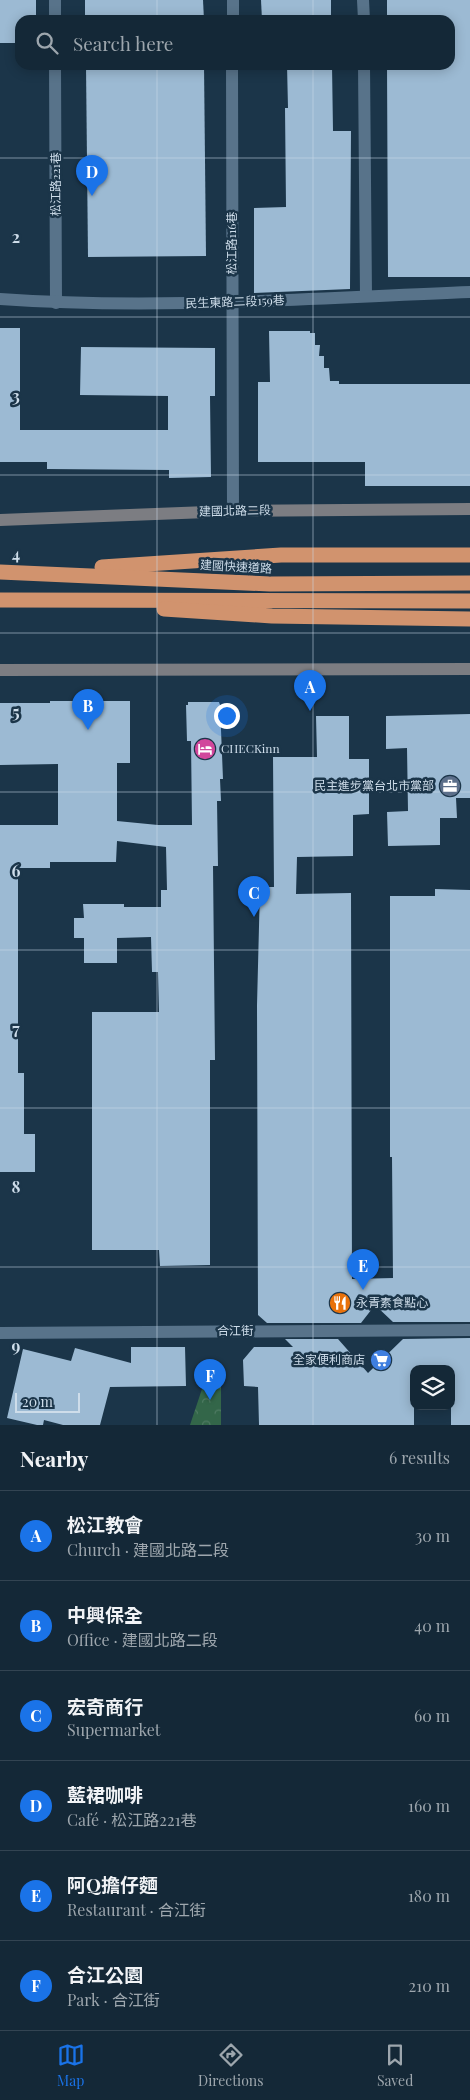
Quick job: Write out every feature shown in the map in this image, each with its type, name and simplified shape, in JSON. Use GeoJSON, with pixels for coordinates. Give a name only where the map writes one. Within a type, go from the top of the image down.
{"type":"FeatureCollection","features":[{"type":"Feature","properties":{"kind":"highway"},"geometry":{"type":"LineString","coordinates":[[33,572],[281,555],[470,555]]}},
{"type":"Feature","properties":{"kind":"highway","name":"建國快速道路"},"geometry":{"type":"LineString","coordinates":[[0,572],[270,584],[470,583]]}},
{"type":"Feature","properties":{"kind":"highway"},"geometry":{"type":"LineString","coordinates":[[0,600],[470,601]]}},
{"type":"Feature","properties":{"kind":"highway"},"geometry":{"type":"LineString","coordinates":[[36,600],[272,616],[470,619]]}},
{"type":"Feature","properties":{"kind":"street"},"geometry":{"type":"LineString","coordinates":[[55,0],[55,15]]}},
{"type":"Feature","properties":{"kind":"street"},"geometry":{"type":"LineString","coordinates":[[232,0],[232,15]]}},
{"type":"Feature","properties":{"kind":"street"},"geometry":{"type":"LineString","coordinates":[[364,0],[364,15]]}},
{"type":"Feature","properties":{"kind":"street","name":"松江路221巷"},"geometry":{"type":"LineString","coordinates":[[55,70],[56,303]]}},
{"type":"Feature","properties":{"kind":"street","name":"松江路116巷"},"geometry":{"type":"LineString","coordinates":[[232,70],[233,511]]}},
{"type":"Feature","properties":{"kind":"street"},"geometry":{"type":"LineString","coordinates":[[364,70],[366,296]]}},
{"type":"Feature","properties":{"kind":"street","name":"民生東路二段159巷"},"geometry":{"type":"LineString","coordinates":[[0,300],[56,303],[232,303],[470,292]]}},
{"type":"Feature","properties":{"kind":"street","name":"建國北路二段"},"geometry":{"type":"LineString","coordinates":[[0,520],[233,511],[470,509]]}},
{"type":"Feature","properties":{"kind":"street"},"geometry":{"type":"LineString","coordinates":[[0,670],[470,669]]}},
{"type":"Feature","properties":{"kind":"street","name":"合江街"},"geometry":{"type":"LineString","coordinates":[[0,1333],[470,1330]]}},
{"type":"Feature","properties":{"kind":"green space"},"geometry":{"type":"Polygon","coordinates":[[[221,1369],[221,1425],[190,1425],[207,1374],[221,1369]]]}},
{"type":"Feature","properties":{"kind":"building"},"geometry":{"type":"Polygon","coordinates":[[[0,0],[36,0],[36,15],[15,15],[15,43],[0,43],[0,0]]]}},
{"type":"Feature","properties":{"kind":"building"},"geometry":{"type":"Polygon","coordinates":[[[85,0],[203,0],[204,15],[85,15],[85,0]]]}},
{"type":"Feature","properties":{"kind":"building"},"geometry":{"type":"Polygon","coordinates":[[[261,0],[331,0],[331,15],[262,15],[261,0]]]}},
{"type":"Feature","properties":{"kind":"building"},"geometry":{"type":"Polygon","coordinates":[[[387,0],[470,0],[470,277],[388,277],[387,70],[455,70],[455,15],[387,15],[387,0]]]}},
{"type":"Feature","properties":{"kind":"building"},"geometry":{"type":"Polygon","coordinates":[[[86,70],[204,70],[206,256],[88,257],[86,70]]]}},
{"type":"Feature","properties":{"kind":"building"},"geometry":{"type":"Polygon","coordinates":[[[287,70],[332,70],[333,131],[351,131],[350,289],[254,293],[254,208],[286,207],[285,108],[288,108],[287,70]]]}},
{"type":"Feature","properties":{"kind":"building"},"geometry":{"type":"Polygon","coordinates":[[[0,328],[20,328],[20,430],[168,430],[168,396],[80,395],[81,347],[215,348],[215,396],[210,396],[211,477],[169,478],[169,470],[47,469],[47,462],[0,462],[0,328]]]}},
{"type":"Feature","properties":{"kind":"building"},"geometry":{"type":"Polygon","coordinates":[[[269,331],[310,331],[310,333],[315,333],[315,345],[320,345],[319,356],[324,356],[324,368],[329,368],[330,381],[339,381],[339,384],[470,384],[470,486],[365,486],[365,462],[258,462],[258,382],[270,382],[269,331]]]}},
{"type":"Feature","properties":{"kind":"building"},"geometry":{"type":"Polygon","coordinates":[[[50,701],[130,701],[130,763],[117,763],[117,821],[158,825],[192,825],[191,741],[187,741],[186,705],[188,705],[188,702],[219,702],[220,705],[223,779],[220,779],[221,801],[217,801],[218,866],[213,866],[215,1060],[210,1060],[210,1265],[160,1266],[159,1250],[92,1250],[92,1012],[159,1012],[158,972],[152,972],[151,937],[117,938],[117,963],[84,963],[84,938],[74,938],[74,918],[84,918],[83,904],[124,904],[124,907],[161,907],[161,890],[167,890],[166,847],[117,841],[116,862],[50,862],[50,868],[18,868],[18,1073],[24,1073],[24,1134],[35,1134],[35,1172],[0,1172],[0,825],[58,825],[58,764],[0,765],[0,703],[50,703],[50,701]]]}},
{"type":"Feature","properties":{"kind":"building"},"geometry":{"type":"Polygon","coordinates":[[[470,714],[470,798],[456,798],[457,818],[440,818],[440,845],[388,846],[387,812],[408,811],[407,748],[386,749],[386,716],[470,714]]]}},
{"type":"Feature","properties":{"kind":"building"},"geometry":{"type":"Polygon","coordinates":[[[316,716],[349,716],[349,759],[369,759],[369,814],[353,815],[353,856],[297,857],[296,894],[351,893],[352,1279],[393,1278],[392,1157],[390,1157],[390,896],[435,896],[435,889],[470,890],[470,1322],[393,1322],[375,1305],[361,1323],[267,1323],[258,1315],[257,1005],[260,887],[274,887],[273,757],[317,757],[316,716]]]}},
{"type":"Feature","properties":{"kind":"building"},"geometry":{"type":"Polygon","coordinates":[[[470,1338],[470,1425],[451,1425],[451,1410],[455,1410],[455,1365],[410,1365],[410,1410],[414,1410],[414,1425],[259,1425],[258,1387],[244,1386],[243,1360],[254,1347],[293,1347],[285,1339],[338,1339],[368,1373],[403,1339],[470,1338]]]}},
{"type":"Feature","properties":{"kind":"building"},"geometry":{"type":"Polygon","coordinates":[[[131,1347],[185,1347],[186,1386],[110,1387],[100,1425],[63,1425],[44,1420],[43,1425],[37,1425],[7,1418],[23,1349],[71,1361],[75,1348],[131,1363],[131,1347]]]}},
{"type":"Feature","properties":{"kind":"place","name":"藍裙咖啡"},"geometry":{"type":"Point","coordinates":[92,196]}},
{"type":"Feature","properties":{"kind":"place","name":"松江教會"},"geometry":{"type":"Point","coordinates":[310,711]}},
{"type":"Feature","properties":{"kind":"place","name":"中興保全"},"geometry":{"type":"Point","coordinates":[88,730]}},
{"type":"Feature","properties":{"kind":"place","name":"CHECKinn"},"geometry":{"type":"Point","coordinates":[205,749]}},
{"type":"Feature","properties":{"kind":"place","name":"民主進步黨台北市黨部"},"geometry":{"type":"Point","coordinates":[450,786]}},
{"type":"Feature","properties":{"kind":"place","name":"宏奇商行"},"geometry":{"type":"Point","coordinates":[254,917]}},
{"type":"Feature","properties":{"kind":"place","name":"阿Q擔仔麵"},"geometry":{"type":"Point","coordinates":[363,1290]}},
{"type":"Feature","properties":{"kind":"place","name":"永青素食點心"},"geometry":{"type":"Point","coordinates":[340,1303]}},
{"type":"Feature","properties":{"kind":"place","name":"全家便利商店"},"geometry":{"type":"Point","coordinates":[381,1360]}},
{"type":"Feature","properties":{"kind":"place","name":"合江公園"},"geometry":{"type":"Point","coordinates":[210,1400]}}]}
